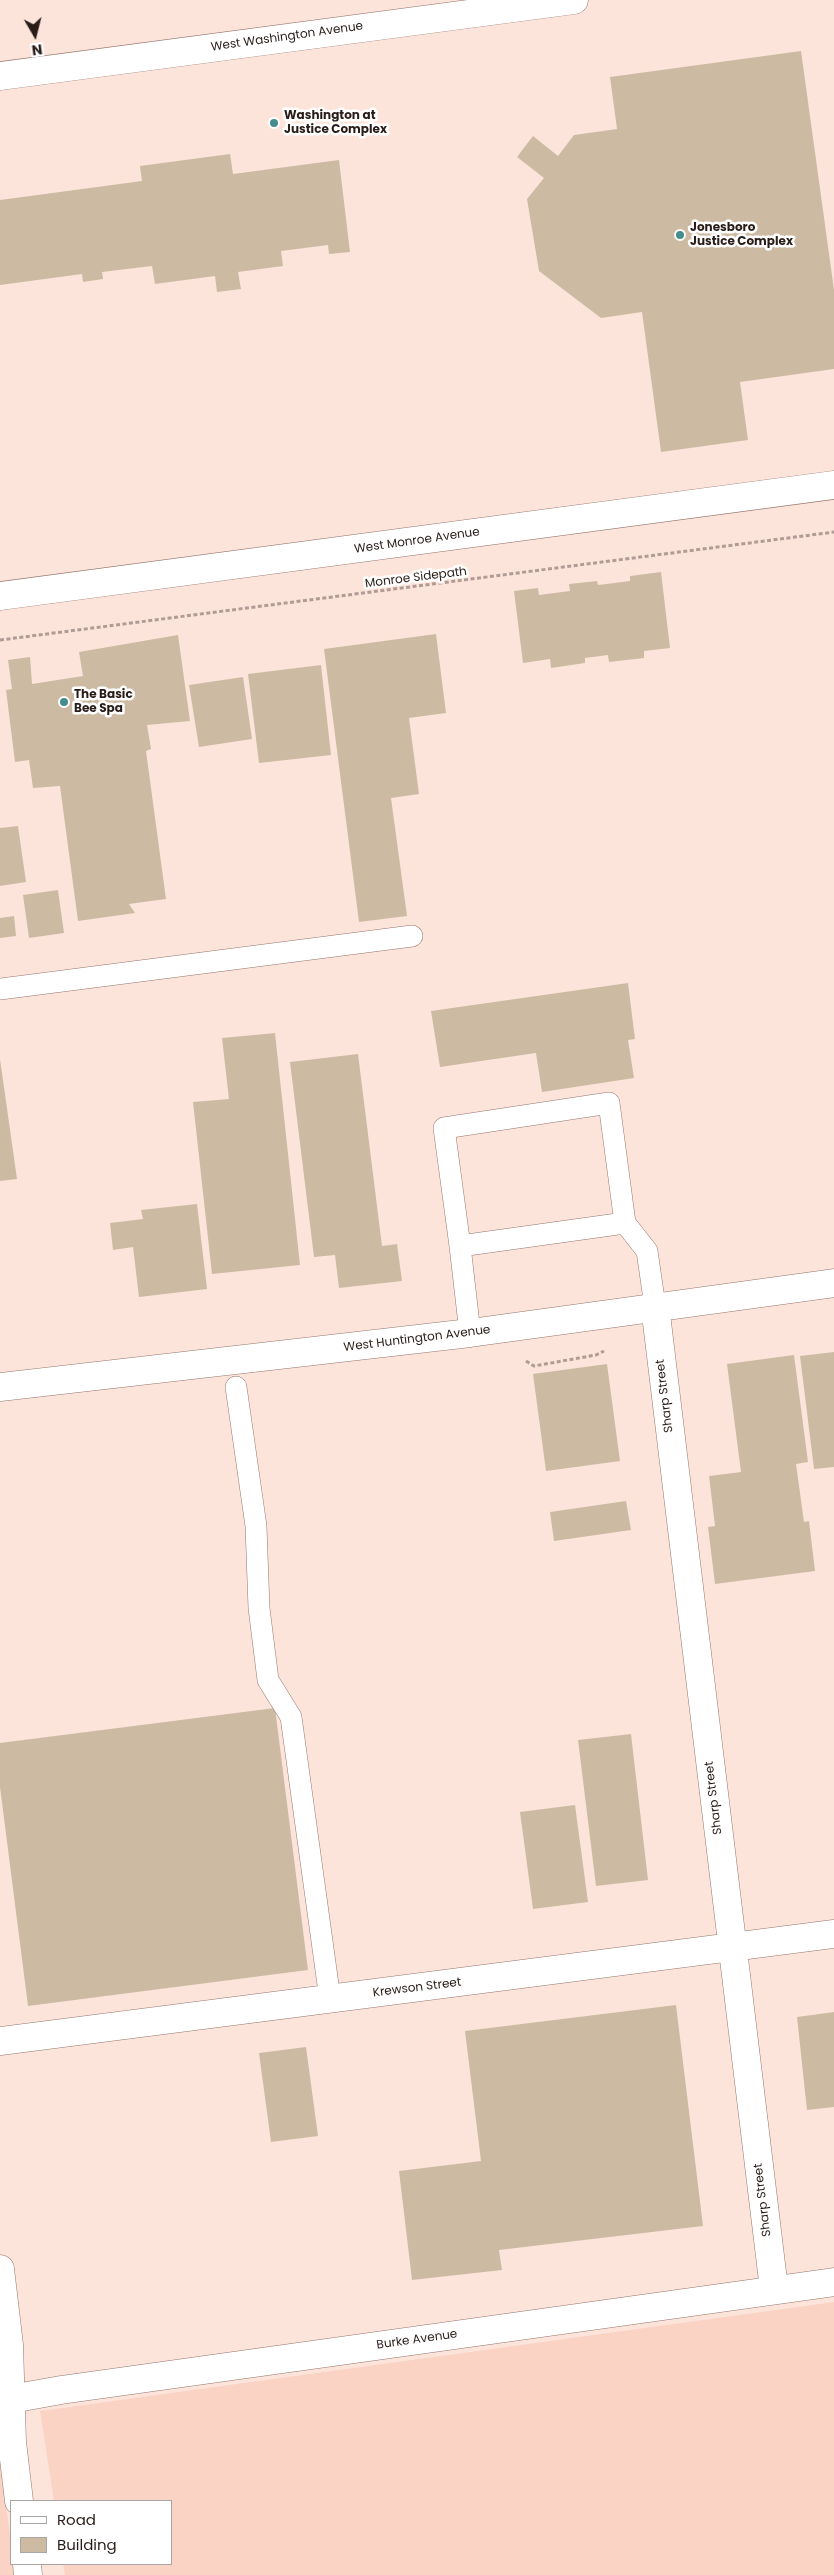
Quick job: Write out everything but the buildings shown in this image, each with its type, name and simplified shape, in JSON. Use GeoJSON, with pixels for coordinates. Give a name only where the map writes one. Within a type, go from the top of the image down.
{"type":"FeatureCollection","features":[{"type":"Feature","properties":{"kind":"street","name":"West Washington Avenue"},"geometry":{"type":"LineString","coordinates":[[0,76],[574,0]]}},
{"type":"Feature","properties":{"kind":"street","name":"West Monroe Avenue"},"geometry":{"type":"LineString","coordinates":[[0,596],[834,485]]}},
{"type":"Feature","properties":{"kind":"street","name":"West Huntington Avenue"},"geometry":{"type":"LineString","coordinates":[[0,1387],[470,1333],[834,1282]]}},
{"type":"Feature","properties":{"kind":"street","name":"Sharp Street"},"geometry":{"type":"LineString","coordinates":[[655,1306],[774,2290]]}},
{"type":"Feature","properties":{"kind":"street","name":"Krewson Street"},"geometry":{"type":"LineString","coordinates":[[0,2041],[834,1934]]}},
{"type":"Feature","properties":{"kind":"street"},"geometry":{"type":"LineString","coordinates":[[0,2270],[9,2345],[6,2399],[19,2500]]}},
{"type":"Feature","properties":{"kind":"street","name":"Burke Avenue"},"geometry":{"type":"LineString","coordinates":[[6,2399],[834,2282]]}},
{"type":"Feature","properties":{"kind":"lane"},"geometry":{"type":"LineString","coordinates":[[0,989],[412,936]]}},
{"type":"Feature","properties":{"kind":"lane"},"geometry":{"type":"LineString","coordinates":[[470,1333],[444,1128],[609,1103],[626,1222],[647,1252],[655,1306]]}},
{"type":"Feature","properties":{"kind":"lane"},"geometry":{"type":"LineString","coordinates":[[460,1246],[626,1222]]}},
{"type":"Feature","properties":{"kind":"lane"},"geometry":{"type":"LineString","coordinates":[[236,1387],[256,1526],[259,1608],[268,1680],[291,1717],[330,1999]]}},
{"type":"Feature","properties":{"kind":"path","name":"Monroe Sidepath"},"geometry":{"type":"LineString","coordinates":[[0,640],[834,532]]}},
{"type":"Feature","properties":{"kind":"shaded area"},"geometry":{"type":"Polygon","coordinates":[[[834,2302],[834,2575],[65,2575],[63,2565],[172,2565],[172,2500],[54,2500],[40,2411],[834,2302]]]}},
{"type":"Feature","properties":{"kind":"shaded area"},"geometry":{"type":"Polygon","coordinates":[[[0,2455],[10,2536],[10,2565],[14,2565],[15,2575],[0,2575],[0,2455]]]}},
{"type":"Feature","properties":{"kind":"place","name":"Washington at Justice Complex"},"geometry":{"type":"Point","coordinates":[274,123]}},
{"type":"Feature","properties":{"kind":"place","name":"Jonesboro Justice Complex"},"geometry":{"type":"Point","coordinates":[680,235]}},
{"type":"Feature","properties":{"kind":"place","name":"The Basic Bee Spa"},"geometry":{"type":"Point","coordinates":[64,702]}}]}
